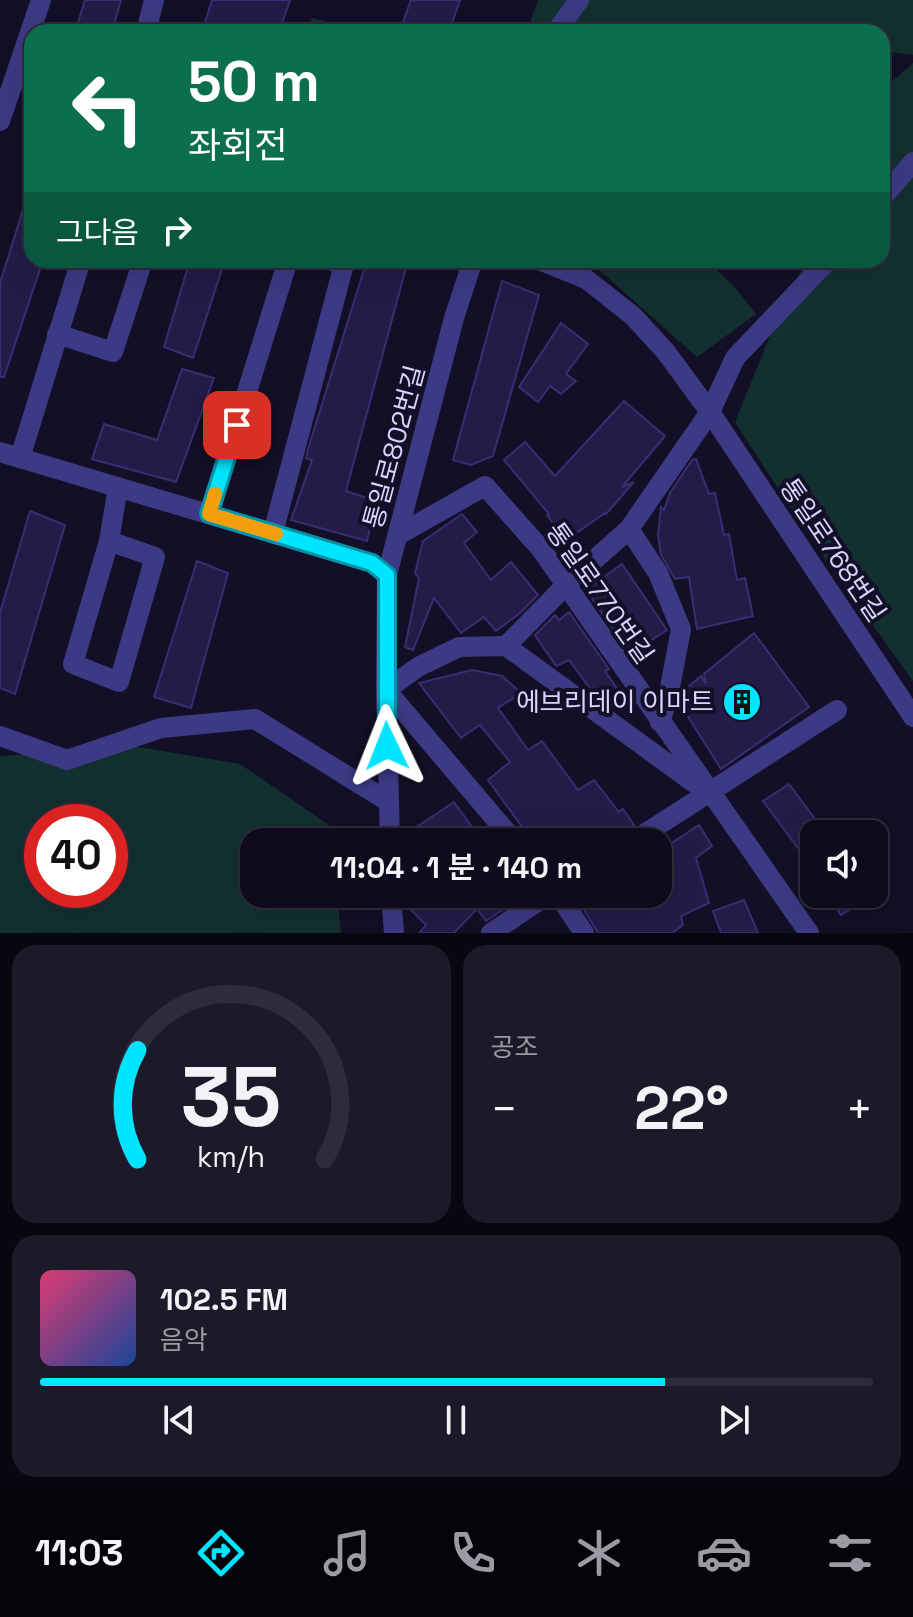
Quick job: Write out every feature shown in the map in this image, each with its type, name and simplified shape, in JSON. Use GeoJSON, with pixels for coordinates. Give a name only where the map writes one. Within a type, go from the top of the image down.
{"type":"FeatureCollection","features":[{"type":"Feature","properties":{"kind":"street"},"geometry":{"type":"LineString","coordinates":[[33,24],[41,0]]}},
{"type":"Feature","properties":{"kind":"street"},"geometry":{"type":"LineString","coordinates":[[148,24],[154,0]]}},
{"type":"Feature","properties":{"kind":"street"},"geometry":{"type":"LineString","coordinates":[[562,24],[579,0]]}},
{"type":"Feature","properties":{"kind":"street"},"geometry":{"type":"LineString","coordinates":[[0,121],[24,50]]}},
{"type":"Feature","properties":{"kind":"street"},"geometry":{"type":"LineString","coordinates":[[890,189],[913,162]]}},
{"type":"Feature","properties":{"kind":"street"},"geometry":{"type":"LineString","coordinates":[[78,268],[57,334],[10,455],[372,563],[387,575]]}},
{"type":"Feature","properties":{"kind":"street"},"geometry":{"type":"LineString","coordinates":[[57,334],[113,352],[140,268]]}},
{"type":"Feature","properties":{"kind":"street"},"geometry":{"type":"LineString","coordinates":[[209,514],[286,268]]}},
{"type":"Feature","properties":{"kind":"street"},"geometry":{"type":"LineString","coordinates":[[273,533],[343,268]]}},
{"type":"Feature","properties":{"kind":"street","name":"통일로802번길"},"geometry":{"type":"LineString","coordinates":[[390,828],[387,575],[454,318],[470,268]]}},
{"type":"Feature","properties":{"kind":"street","name":"통일로768번길"},"geometry":{"type":"LineString","coordinates":[[559,268],[586,279],[633,316],[666,352],[710,412],[913,717]]}},
{"type":"Feature","properties":{"kind":"street"},"geometry":{"type":"LineString","coordinates":[[506,646],[566,585],[629,529],[710,412],[735,358],[820,268]]}},
{"type":"Feature","properties":{"kind":"street","name":"통일로770번길"},"geometry":{"type":"LineString","coordinates":[[398,535],[485,486],[541,549],[809,933]]}},
{"type":"Feature","properties":{"kind":"street"},"geometry":{"type":"LineString","coordinates":[[109,541],[155,557],[119,682],[73,664],[109,541],[118,487]]}},
{"type":"Feature","properties":{"kind":"street"},"geometry":{"type":"LineString","coordinates":[[629,529],[658,573],[681,629],[668,698],[660,722]]}},
{"type":"Feature","properties":{"kind":"street"},"geometry":{"type":"LineString","coordinates":[[503,828],[386,690],[418,667],[459,647],[506,646],[710,794]]}},
{"type":"Feature","properties":{"kind":"street"},"geometry":{"type":"LineString","coordinates":[[655,828],[837,710]]}},
{"type":"Feature","properties":{"kind":"street"},"geometry":{"type":"LineString","coordinates":[[0,736],[67,760],[161,728],[255,719],[389,802]]}},
{"type":"Feature","properties":{"kind":"street"},"geometry":{"type":"LineString","coordinates":[[392,908],[394,933]]}},
{"type":"Feature","properties":{"kind":"street"},"geometry":{"type":"LineString","coordinates":[[491,933],[528,908]]}},
{"type":"Feature","properties":{"kind":"street"},"geometry":{"type":"LineString","coordinates":[[567,908],[584,933]]}},
{"type":"Feature","properties":{"kind":"green space"},"geometry":{"type":"Polygon","coordinates":[[[538,0],[913,0],[913,55],[890,52],[890,24],[530,24],[538,0]]]}},
{"type":"Feature","properties":{"kind":"green space"},"geometry":{"type":"Polygon","coordinates":[[[312,18],[336,24],[310,24],[312,18]]]}},
{"type":"Feature","properties":{"kind":"green space"},"geometry":{"type":"Polygon","coordinates":[[[913,63],[913,681],[812,541],[735,422],[772,331],[802,268],[890,268],[890,83],[913,63]]]}},
{"type":"Feature","properties":{"kind":"green space"},"geometry":{"type":"Polygon","coordinates":[[[597,268],[715,268],[756,314],[697,357],[597,268]]]}},
{"type":"Feature","properties":{"kind":"green space"},"geometry":{"type":"Polygon","coordinates":[[[138,747],[240,764],[329,825],[329,828],[240,828],[240,908],[338,908],[341,933],[0,933],[0,756],[138,747]]]}},
{"type":"Feature","properties":{"kind":"building"},"geometry":{"type":"Polygon","coordinates":[[[85,0],[121,0],[114,24],[78,24],[85,0]]]}},
{"type":"Feature","properties":{"kind":"building"},"geometry":{"type":"Polygon","coordinates":[[[212,0],[290,0],[282,24],[204,24],[212,0]]]}},
{"type":"Feature","properties":{"kind":"building"},"geometry":{"type":"Polygon","coordinates":[[[411,0],[460,0],[452,24],[403,22],[411,0]]]}},
{"type":"Feature","properties":{"kind":"building"},"geometry":{"type":"Polygon","coordinates":[[[24,207],[24,268],[40,268],[4,377],[0,377],[0,283],[24,207]]]}},
{"type":"Feature","properties":{"kind":"building"},"geometry":{"type":"Polygon","coordinates":[[[188,268],[222,268],[193,358],[164,347],[188,268]]]}},
{"type":"Feature","properties":{"kind":"building"},"geometry":{"type":"Polygon","coordinates":[[[365,268],[406,268],[346,491],[376,501],[367,541],[291,520],[312,460],[306,458],[365,268]]]}},
{"type":"Feature","properties":{"kind":"building"},"geometry":{"type":"Polygon","coordinates":[[[502,281],[539,295],[493,456],[471,465],[453,460],[502,281]]]}},
{"type":"Feature","properties":{"kind":"building"},"geometry":{"type":"Polygon","coordinates":[[[561,323],[588,344],[566,374],[576,381],[561,394],[550,386],[538,402],[519,387],[561,323]]]}},
{"type":"Feature","properties":{"kind":"building"},"geometry":{"type":"Polygon","coordinates":[[[182,369],[214,378],[176,482],[92,459],[104,424],[157,440],[182,369]]]}},
{"type":"Feature","properties":{"kind":"building"},"geometry":{"type":"Polygon","coordinates":[[[624,401],[665,436],[622,487],[634,482],[606,514],[565,541],[549,514],[504,460],[525,442],[555,476],[624,401]]]}},
{"type":"Feature","properties":{"kind":"building"},"geometry":{"type":"Polygon","coordinates":[[[696,459],[709,494],[715,493],[724,535],[729,534],[737,580],[745,578],[753,616],[697,629],[689,577],[675,579],[661,555],[658,535],[661,507],[664,510],[670,493],[692,460],[696,459]]]}},
{"type":"Feature","properties":{"kind":"building"},"geometry":{"type":"Polygon","coordinates":[[[30,511],[65,525],[15,694],[0,688],[0,613],[30,511]]]}},
{"type":"Feature","properties":{"kind":"building"},"geometry":{"type":"Polygon","coordinates":[[[462,514],[477,532],[464,543],[491,580],[511,562],[538,595],[496,631],[484,617],[461,633],[434,598],[413,650],[405,647],[419,578],[415,573],[423,541],[462,514]]]}},
{"type":"Feature","properties":{"kind":"building"},"geometry":{"type":"Polygon","coordinates":[[[197,561],[228,573],[191,708],[154,697],[197,561]]]}},
{"type":"Feature","properties":{"kind":"building"},"geometry":{"type":"Polygon","coordinates":[[[622,564],[667,630],[630,654],[586,590],[622,564]]]}},
{"type":"Feature","properties":{"kind":"building"},"geometry":{"type":"Polygon","coordinates":[[[569,612],[609,669],[605,671],[622,696],[609,705],[594,694],[569,660],[556,666],[535,635],[555,615],[559,620],[569,612]]]}},
{"type":"Feature","properties":{"kind":"building","name":"에브리데이 이마트"},"geometry":{"type":"Polygon","coordinates":[[[754,633],[809,707],[721,769],[680,704],[683,691],[701,676],[706,684],[704,674],[754,633]]]}},
{"type":"Feature","properties":{"kind":"building"},"geometry":{"type":"Polygon","coordinates":[[[472,670],[502,676],[521,693],[498,708],[528,750],[542,741],[578,790],[594,780],[619,812],[623,809],[634,825],[630,828],[523,828],[488,780],[510,762],[480,725],[461,738],[419,683],[472,670]]]}},
{"type":"Feature","properties":{"kind":"building"},"geometry":{"type":"Polygon","coordinates":[[[789,784],[816,820],[800,820],[800,851],[763,801],[789,784]]]}},
{"type":"Feature","properties":{"kind":"building"},"geometry":{"type":"Polygon","coordinates":[[[454,802],[473,828],[415,828],[454,802]]]}},
{"type":"Feature","properties":{"kind":"building"},"geometry":{"type":"Polygon","coordinates":[[[699,825],[712,846],[696,858],[709,903],[681,916],[683,925],[672,933],[598,933],[583,908],[672,908],[672,843],[699,825]]]}},
{"type":"Feature","properties":{"kind":"building"},"geometry":{"type":"Polygon","coordinates":[[[744,900],[758,933],[721,933],[713,911],[744,900]]]}},
{"type":"Feature","properties":{"kind":"building"},"geometry":{"type":"Polygon","coordinates":[[[409,908],[505,908],[486,921],[477,909],[454,933],[419,933],[426,925],[409,908]]]}},
{"type":"Feature","properties":{"kind":"building"},"geometry":{"type":"Polygon","coordinates":[[[836,908],[852,908],[841,915],[836,908]]]}},
{"type":"Feature","properties":{"kind":"slow traffic"},"geometry":{"type":"LineString","coordinates":[[215,494],[209,514],[276,534]]}},
{"type":"Feature","properties":{"kind":"place","name":"에브리데이 이마트"},"geometry":{"type":"Point","coordinates":[742,702]}},
{"type":"Feature","properties":{"kind":"route"},"geometry":{"type":"LineString","coordinates":[[237,425],[209,514],[372,563],[387,575],[387,746]]}}]}
